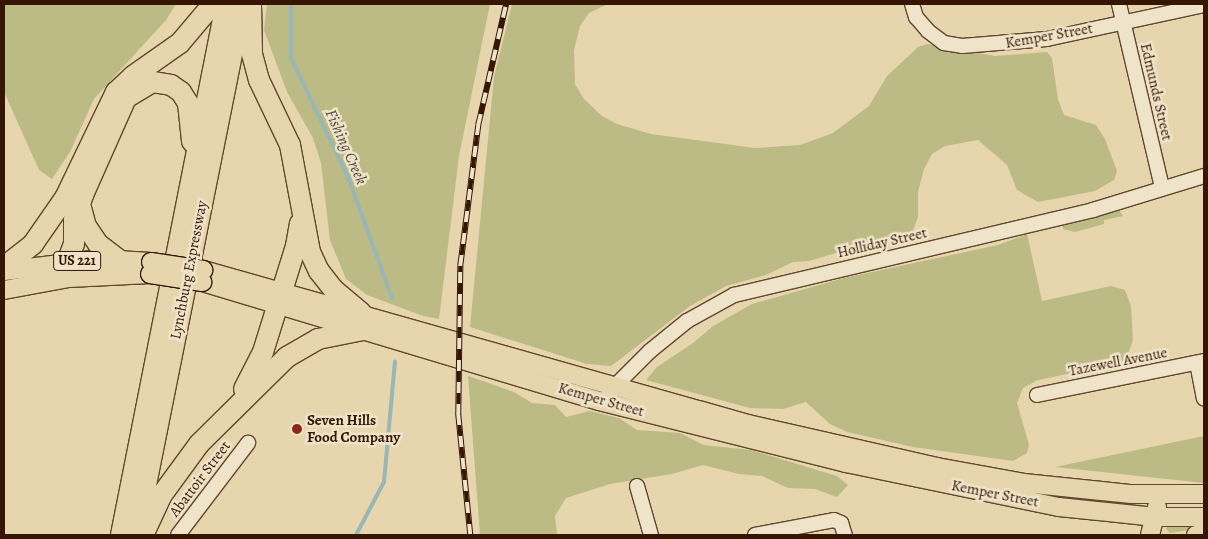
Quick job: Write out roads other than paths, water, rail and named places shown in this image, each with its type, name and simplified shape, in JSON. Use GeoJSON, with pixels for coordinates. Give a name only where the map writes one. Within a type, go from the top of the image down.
{"type":"FeatureCollection","features":[{"type":"Feature","properties":{"kind":"highway"},"geometry":{"type":"LineString","coordinates":[[68,270],[62,240],[72,201],[116,92],[133,76],[180,43],[195,29],[213,4]]}},
{"type":"Feature","properties":{"kind":"highway","name":"Lynchburg Expressway"},"geometry":{"type":"LineString","coordinates":[[121,535],[226,4]]}},
{"type":"Feature","properties":{"kind":"highway","name":"Lynchburg Expressway"},"geometry":{"type":"LineString","coordinates":[[136,535],[242,4]]}},
{"type":"Feature","properties":{"kind":"highway"},"geometry":{"type":"LineString","coordinates":[[144,535],[161,496],[179,469],[233,408],[300,348],[362,322],[319,271],[310,252],[290,144],[259,80],[252,54],[251,4]]}},
{"type":"Feature","properties":{"kind":"highway"},"geometry":{"type":"LineString","coordinates":[[4,267],[33,244],[72,201],[126,98],[153,82],[171,85],[181,92],[188,103],[193,170]]}},
{"type":"Feature","properties":{"kind":"highway"},"geometry":{"type":"LineString","coordinates":[[72,201],[98,244],[119,260]]}},
{"type":"Feature","properties":{"kind":"highway"},"geometry":{"type":"LineString","coordinates":[[233,408],[264,352],[279,297],[296,246],[302,214]]}},
{"type":"Feature","properties":{"kind":"main road","name":"Kemper Street"},"geometry":{"type":"LineString","coordinates":[[4,290],[68,270],[119,260],[150,268],[202,276],[279,297],[362,322],[599,400],[917,479],[1060,507],[1155,517],[1204,517]]}},
{"type":"Feature","properties":{"kind":"main road","name":"Kemper Street"},"geometry":{"type":"LineString","coordinates":[[4,271],[150,268]]}},
{"type":"Feature","properties":{"kind":"main road","name":"Kemper Street"},"geometry":{"type":"LineString","coordinates":[[362,322],[748,424],[937,467],[1024,484],[1158,494],[1204,494]]}},
{"type":"Feature","properties":{"kind":"main road"},"geometry":{"type":"LineString","coordinates":[[1150,535],[1158,494]]}},
{"type":"Feature","properties":{"kind":"main road"},"geometry":{"type":"LineString","coordinates":[[1196,535],[1204,534]]}},
{"type":"Feature","properties":{"kind":"street","name":"Kemper Street"},"geometry":{"type":"LineString","coordinates":[[912,4],[916,17],[928,31],[944,43],[962,46],[1047,39],[1204,5]]}},
{"type":"Feature","properties":{"kind":"street","name":"Edmunds Street"},"geometry":{"type":"LineString","coordinates":[[1119,4],[1162,187]]}},
{"type":"Feature","properties":{"kind":"street","name":"Holliday Street"},"geometry":{"type":"LineString","coordinates":[[599,400],[615,388],[650,351],[687,321],[734,295],[1094,210],[1162,187],[1204,176]]}},
{"type":"Feature","properties":{"kind":"street","name":"Tazewell Avenue"},"geometry":{"type":"LineString","coordinates":[[1037,395],[1201,362]]}},
{"type":"Feature","properties":{"kind":"street"},"geometry":{"type":"LineString","coordinates":[[1201,362],[1204,398]]}},
{"type":"Feature","properties":{"kind":"street","name":"Abattoir Street"},"geometry":{"type":"LineString","coordinates":[[178,535],[248,443]]}},
{"type":"Feature","properties":{"kind":"street"},"geometry":{"type":"LineString","coordinates":[[638,486],[651,535]]}},
{"type":"Feature","properties":{"kind":"street"},"geometry":{"type":"LineString","coordinates":[[755,535],[834,520],[841,523],[845,535]]}},
{"type":"Feature","properties":{"kind":"waterway","name":"Fishing Creek"},"geometry":{"type":"LineString","coordinates":[[291,4],[291,58],[348,177],[392,298]]}},
{"type":"Feature","properties":{"kind":"waterway","name":"Fishing Creek"},"geometry":{"type":"LineString","coordinates":[[356,535],[384,482],[395,362]]}},
{"type":"Feature","properties":{"kind":"railway"},"geometry":{"type":"LineString","coordinates":[[470,535],[458,415],[460,266],[478,125],[506,4]]}},
{"type":"Feature","properties":{"kind":"place","name":"Seven Hills Food Company"},"geometry":{"type":"Point","coordinates":[297,429]}}]}
